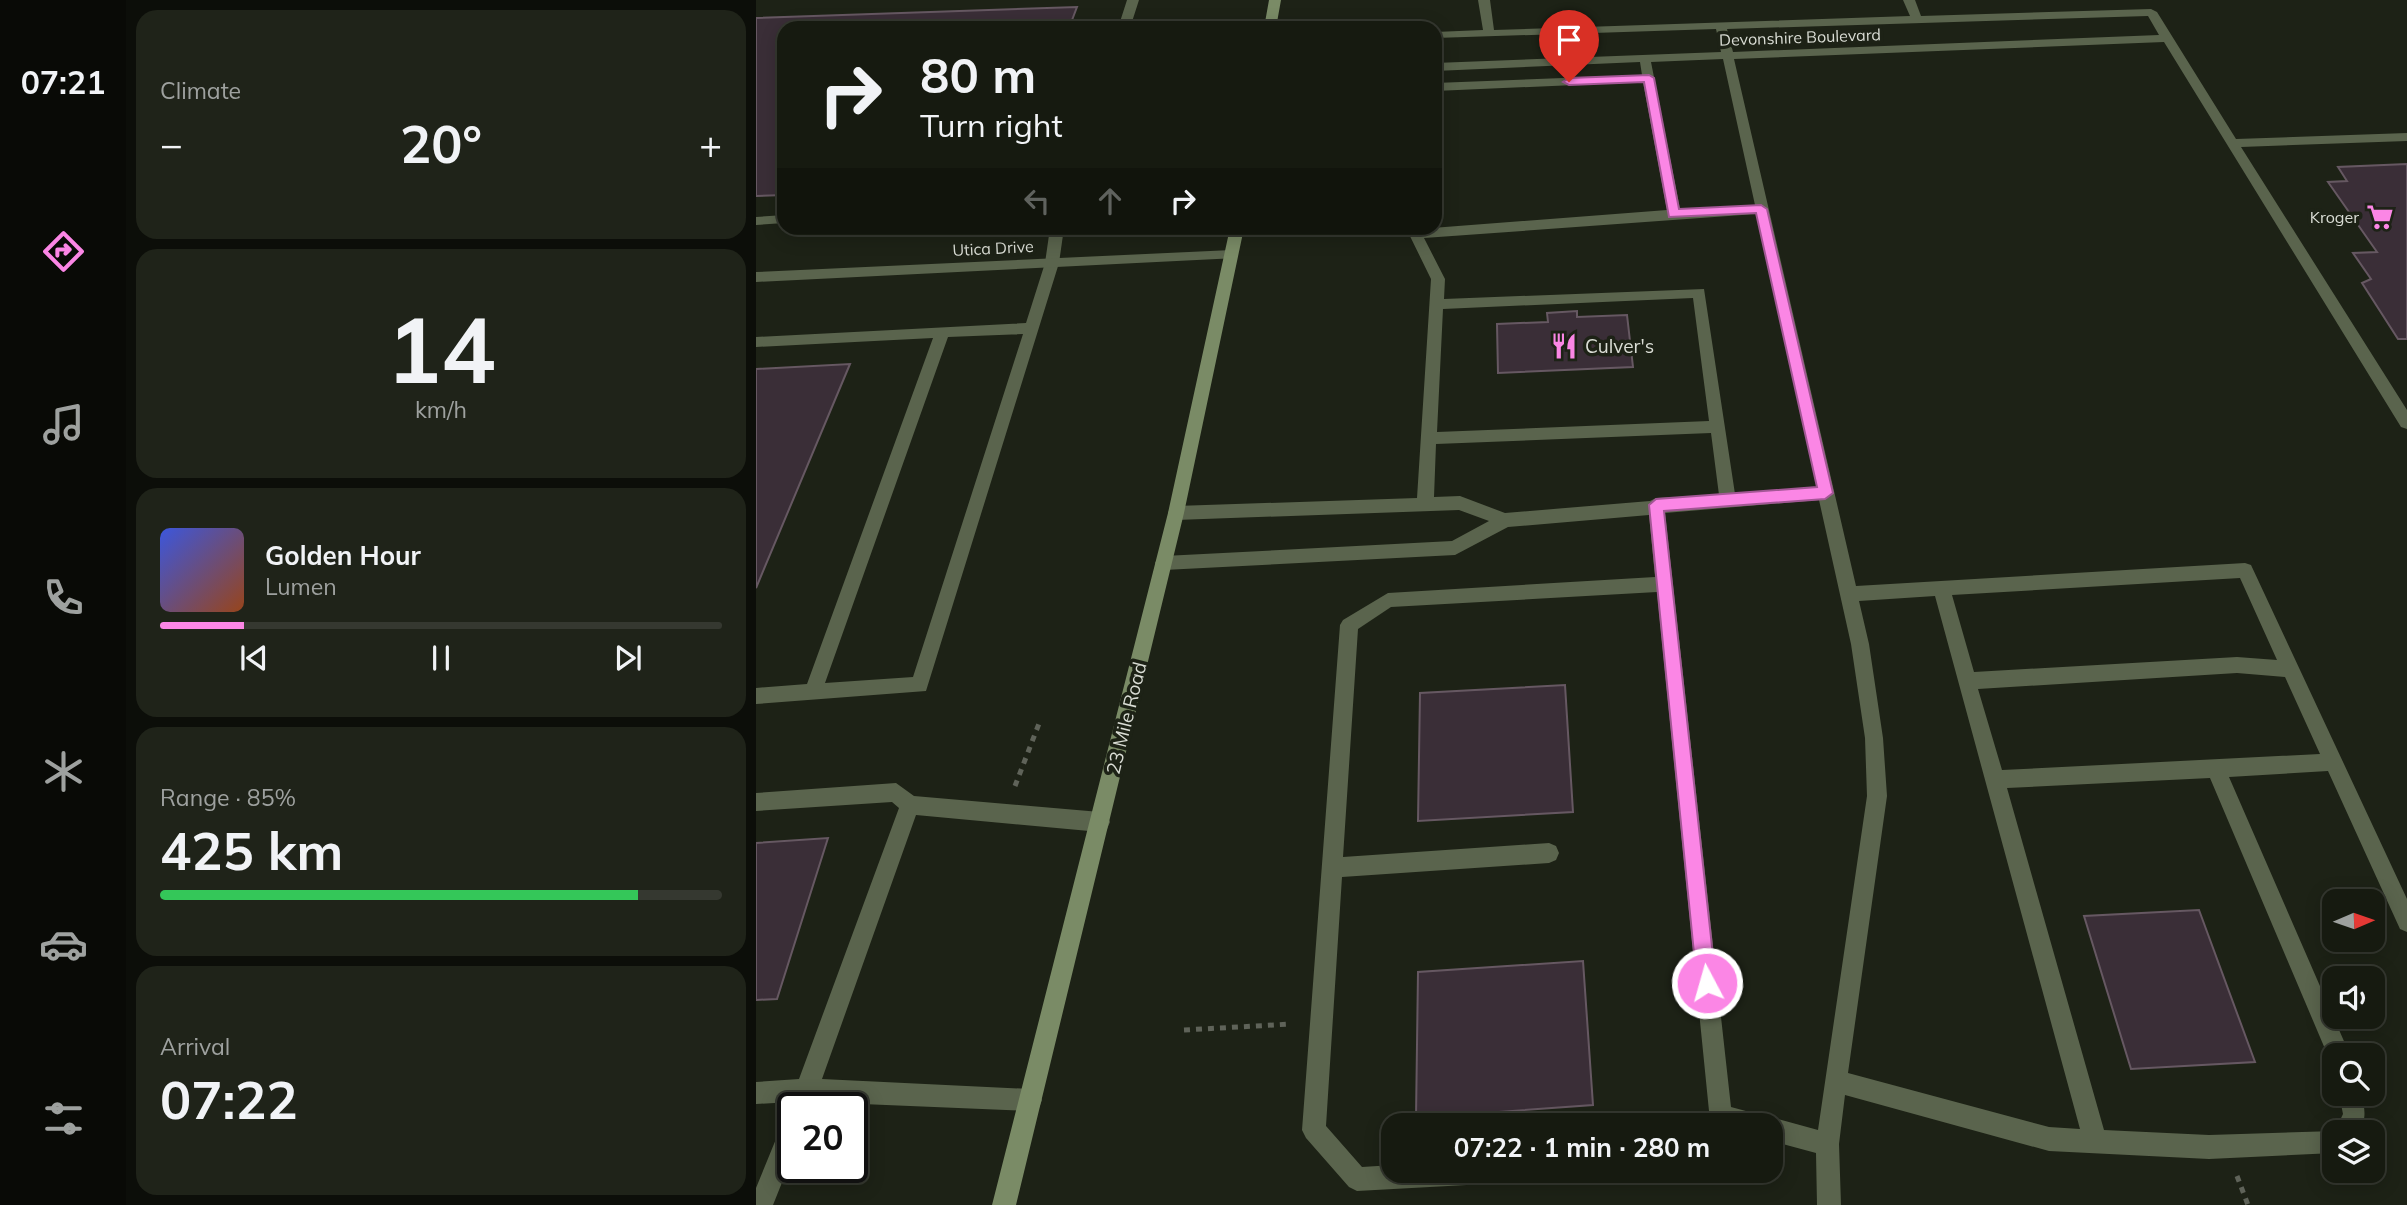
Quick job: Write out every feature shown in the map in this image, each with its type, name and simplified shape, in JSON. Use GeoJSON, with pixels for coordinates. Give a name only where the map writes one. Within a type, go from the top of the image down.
{"type":"FeatureCollection","features":[{"type":"Feature","properties":{"kind":"main road"},"geometry":{"type":"LineString","coordinates":[[1271,21],[1275,0]]}},
{"type":"Feature","properties":{"kind":"main road","name":"23 Mile Road"},"geometry":{"type":"LineString","coordinates":[[1004,1205],[1176,513],[1236,235]]}},
{"type":"Feature","properties":{"kind":"street"},"geometry":{"type":"LineString","coordinates":[[1126,21],[1133,0]]}},
{"type":"Feature","properties":{"kind":"street"},"geometry":{"type":"LineString","coordinates":[[1484,0],[1489,33]]}},
{"type":"Feature","properties":{"kind":"street"},"geometry":{"type":"LineString","coordinates":[[1909,0],[1917,19]]}},
{"type":"Feature","properties":{"kind":"street","name":"Devonshire Boulevard"},"geometry":{"type":"LineString","coordinates":[[1442,35],[1917,19],[1985,13],[2151,12],[2167,38],[1442,67]]}},
{"type":"Feature","properties":{"kind":"street"},"geometry":{"type":"LineString","coordinates":[[1721,26],[1860,644],[1874,738],[1877,796],[1827,1144],[1829,1205]]}},
{"type":"Feature","properties":{"kind":"street"},"geometry":{"type":"LineString","coordinates":[[2167,38],[2407,423]]}},
{"type":"Feature","properties":{"kind":"street"},"geometry":{"type":"LineString","coordinates":[[1645,59],[1674,214]]}},
{"type":"Feature","properties":{"kind":"street"},"geometry":{"type":"LineString","coordinates":[[1442,87],[1649,78]]}},
{"type":"Feature","properties":{"kind":"street"},"geometry":{"type":"LineString","coordinates":[[2232,143],[2407,137]]}},
{"type":"Feature","properties":{"kind":"street"},"geometry":{"type":"LineString","coordinates":[[1442,229],[1761,209]]}},
{"type":"Feature","properties":{"kind":"street"},"geometry":{"type":"LineString","coordinates":[[756,221],[777,220]]}},
{"type":"Feature","properties":{"kind":"street"},"geometry":{"type":"LineString","coordinates":[[756,696],[920,685],[1052,263],[1056,235]]}},
{"type":"Feature","properties":{"kind":"street"},"geometry":{"type":"LineString","coordinates":[[1415,235],[1438,279],[1425,504]]}},
{"type":"Feature","properties":{"kind":"street","name":"Utica Drive"},"geometry":{"type":"LineString","coordinates":[[756,277],[1232,255]]}},
{"type":"Feature","properties":{"kind":"street"},"geometry":{"type":"LineString","coordinates":[[1436,304],[1699,293],[1728,500]]}},
{"type":"Feature","properties":{"kind":"street"},"geometry":{"type":"LineString","coordinates":[[756,342],[1030,328]]}},
{"type":"Feature","properties":{"kind":"street"},"geometry":{"type":"LineString","coordinates":[[813,692],[943,332]]}},
{"type":"Feature","properties":{"kind":"street"},"geometry":{"type":"LineString","coordinates":[[1429,438],[1718,427]]}},
{"type":"Feature","properties":{"kind":"street"},"geometry":{"type":"LineString","coordinates":[[1164,563],[1455,548],[1505,520],[1656,505],[1825,493]]}},
{"type":"Feature","properties":{"kind":"street"},"geometry":{"type":"LineString","coordinates":[[1176,513],[1460,503],[1505,520]]}},
{"type":"Feature","properties":{"kind":"street"},"geometry":{"type":"LineString","coordinates":[[1656,505],[1715,1113]]}},
{"type":"Feature","properties":{"kind":"street"},"geometry":{"type":"LineString","coordinates":[[1848,594],[2245,570],[2407,922]]}},
{"type":"Feature","properties":{"kind":"street"},"geometry":{"type":"LineString","coordinates":[[1381,1178],[1357,1179],[1314,1130],[1349,625],[1388,600],[1664,584]]}},
{"type":"Feature","properties":{"kind":"street"},"geometry":{"type":"LineString","coordinates":[[1941,588],[2095,1140]]}},
{"type":"Feature","properties":{"kind":"street"},"geometry":{"type":"LineString","coordinates":[[1967,681],[2237,665],[2291,669]]}},
{"type":"Feature","properties":{"kind":"street"},"geometry":{"type":"LineString","coordinates":[[1994,780],[2334,762]]}},
{"type":"Feature","properties":{"kind":"street"},"geometry":{"type":"LineString","coordinates":[[2216,768],[2334,1043]]}},
{"type":"Feature","properties":{"kind":"street"},"geometry":{"type":"LineString","coordinates":[[756,802],[896,792],[910,806],[1100,822]]}},
{"type":"Feature","properties":{"kind":"street"},"geometry":{"type":"LineString","coordinates":[[806,1092],[910,806]]}},
{"type":"Feature","properties":{"kind":"street"},"geometry":{"type":"LineString","coordinates":[[1332,868],[1549,853]]}},
{"type":"Feature","properties":{"kind":"street"},"geometry":{"type":"LineString","coordinates":[[1836,1081],[2049,1139],[2209,1147],[2322,1142]]}},
{"type":"Feature","properties":{"kind":"street"},"geometry":{"type":"LineString","coordinates":[[756,1093],[777,1096]]}},
{"type":"Feature","properties":{"kind":"street"},"geometry":{"type":"LineString","coordinates":[[868,1099],[1031,1100]]}},
{"type":"Feature","properties":{"kind":"street"},"geometry":{"type":"LineString","coordinates":[[1783,1132],[1827,1144]]}},
{"type":"Feature","properties":{"kind":"street"},"geometry":{"type":"LineString","coordinates":[[761,1205],[777,1165]]}},
{"type":"Feature","properties":{"kind":"path"},"geometry":{"type":"LineString","coordinates":[[1007,814],[1018,775],[1040,722]]}},
{"type":"Feature","properties":{"kind":"path"},"geometry":{"type":"LineString","coordinates":[[1184,1030],[1321,1022]]}},
{"type":"Feature","properties":{"kind":"building"},"geometry":{"type":"Polygon","coordinates":[[[1077,7],[1072,21],[777,21],[777,195],[756,196],[756,18],[1077,7]]]}},
{"type":"Feature","properties":{"kind":"building","name":"Kroger"},"geometry":{"type":"Polygon","coordinates":[[[2407,164],[2407,339],[2398,339],[2362,283],[2371,279],[2353,253],[2377,252],[2328,182],[2347,181],[2338,167],[2407,164]]]}},
{"type":"Feature","properties":{"kind":"building","name":"Culver's"},"geometry":{"type":"Polygon","coordinates":[[[1577,311],[1577,317],[1627,315],[1633,367],[1498,373],[1497,324],[1548,322],[1547,313],[1577,311]]]}},
{"type":"Feature","properties":{"kind":"building"},"geometry":{"type":"Polygon","coordinates":[[[850,364],[756,588],[756,369],[850,364]]]}},
{"type":"Feature","properties":{"kind":"building"},"geometry":{"type":"Polygon","coordinates":[[[1565,685],[1573,812],[1418,821],[1420,693],[1565,685]]]}},
{"type":"Feature","properties":{"kind":"building"},"geometry":{"type":"Polygon","coordinates":[[[828,838],[777,999],[756,1000],[756,843],[828,838]]]}},
{"type":"Feature","properties":{"kind":"building"},"geometry":{"type":"Polygon","coordinates":[[[2199,910],[2255,1062],[2131,1069],[2084,916],[2199,910]]]}},
{"type":"Feature","properties":{"kind":"building"},"geometry":{"type":"Polygon","coordinates":[[[1583,961],[1593,1105],[1484,1113],[1416,1113],[1418,972],[1583,961]]]}},
{"type":"Feature","properties":{"kind":"place","name":"Kroger"},"geometry":{"type":"Point","coordinates":[2380,217]}},
{"type":"Feature","properties":{"kind":"place","name":"Culver's"},"geometry":{"type":"Point","coordinates":[1564,346]}},
{"type":"Feature","properties":{"kind":"route"},"geometry":{"type":"LineString","coordinates":[[1569,82],[1649,78],[1674,214],[1761,209],[1825,493],[1656,505],[1707,983]]}}]}
